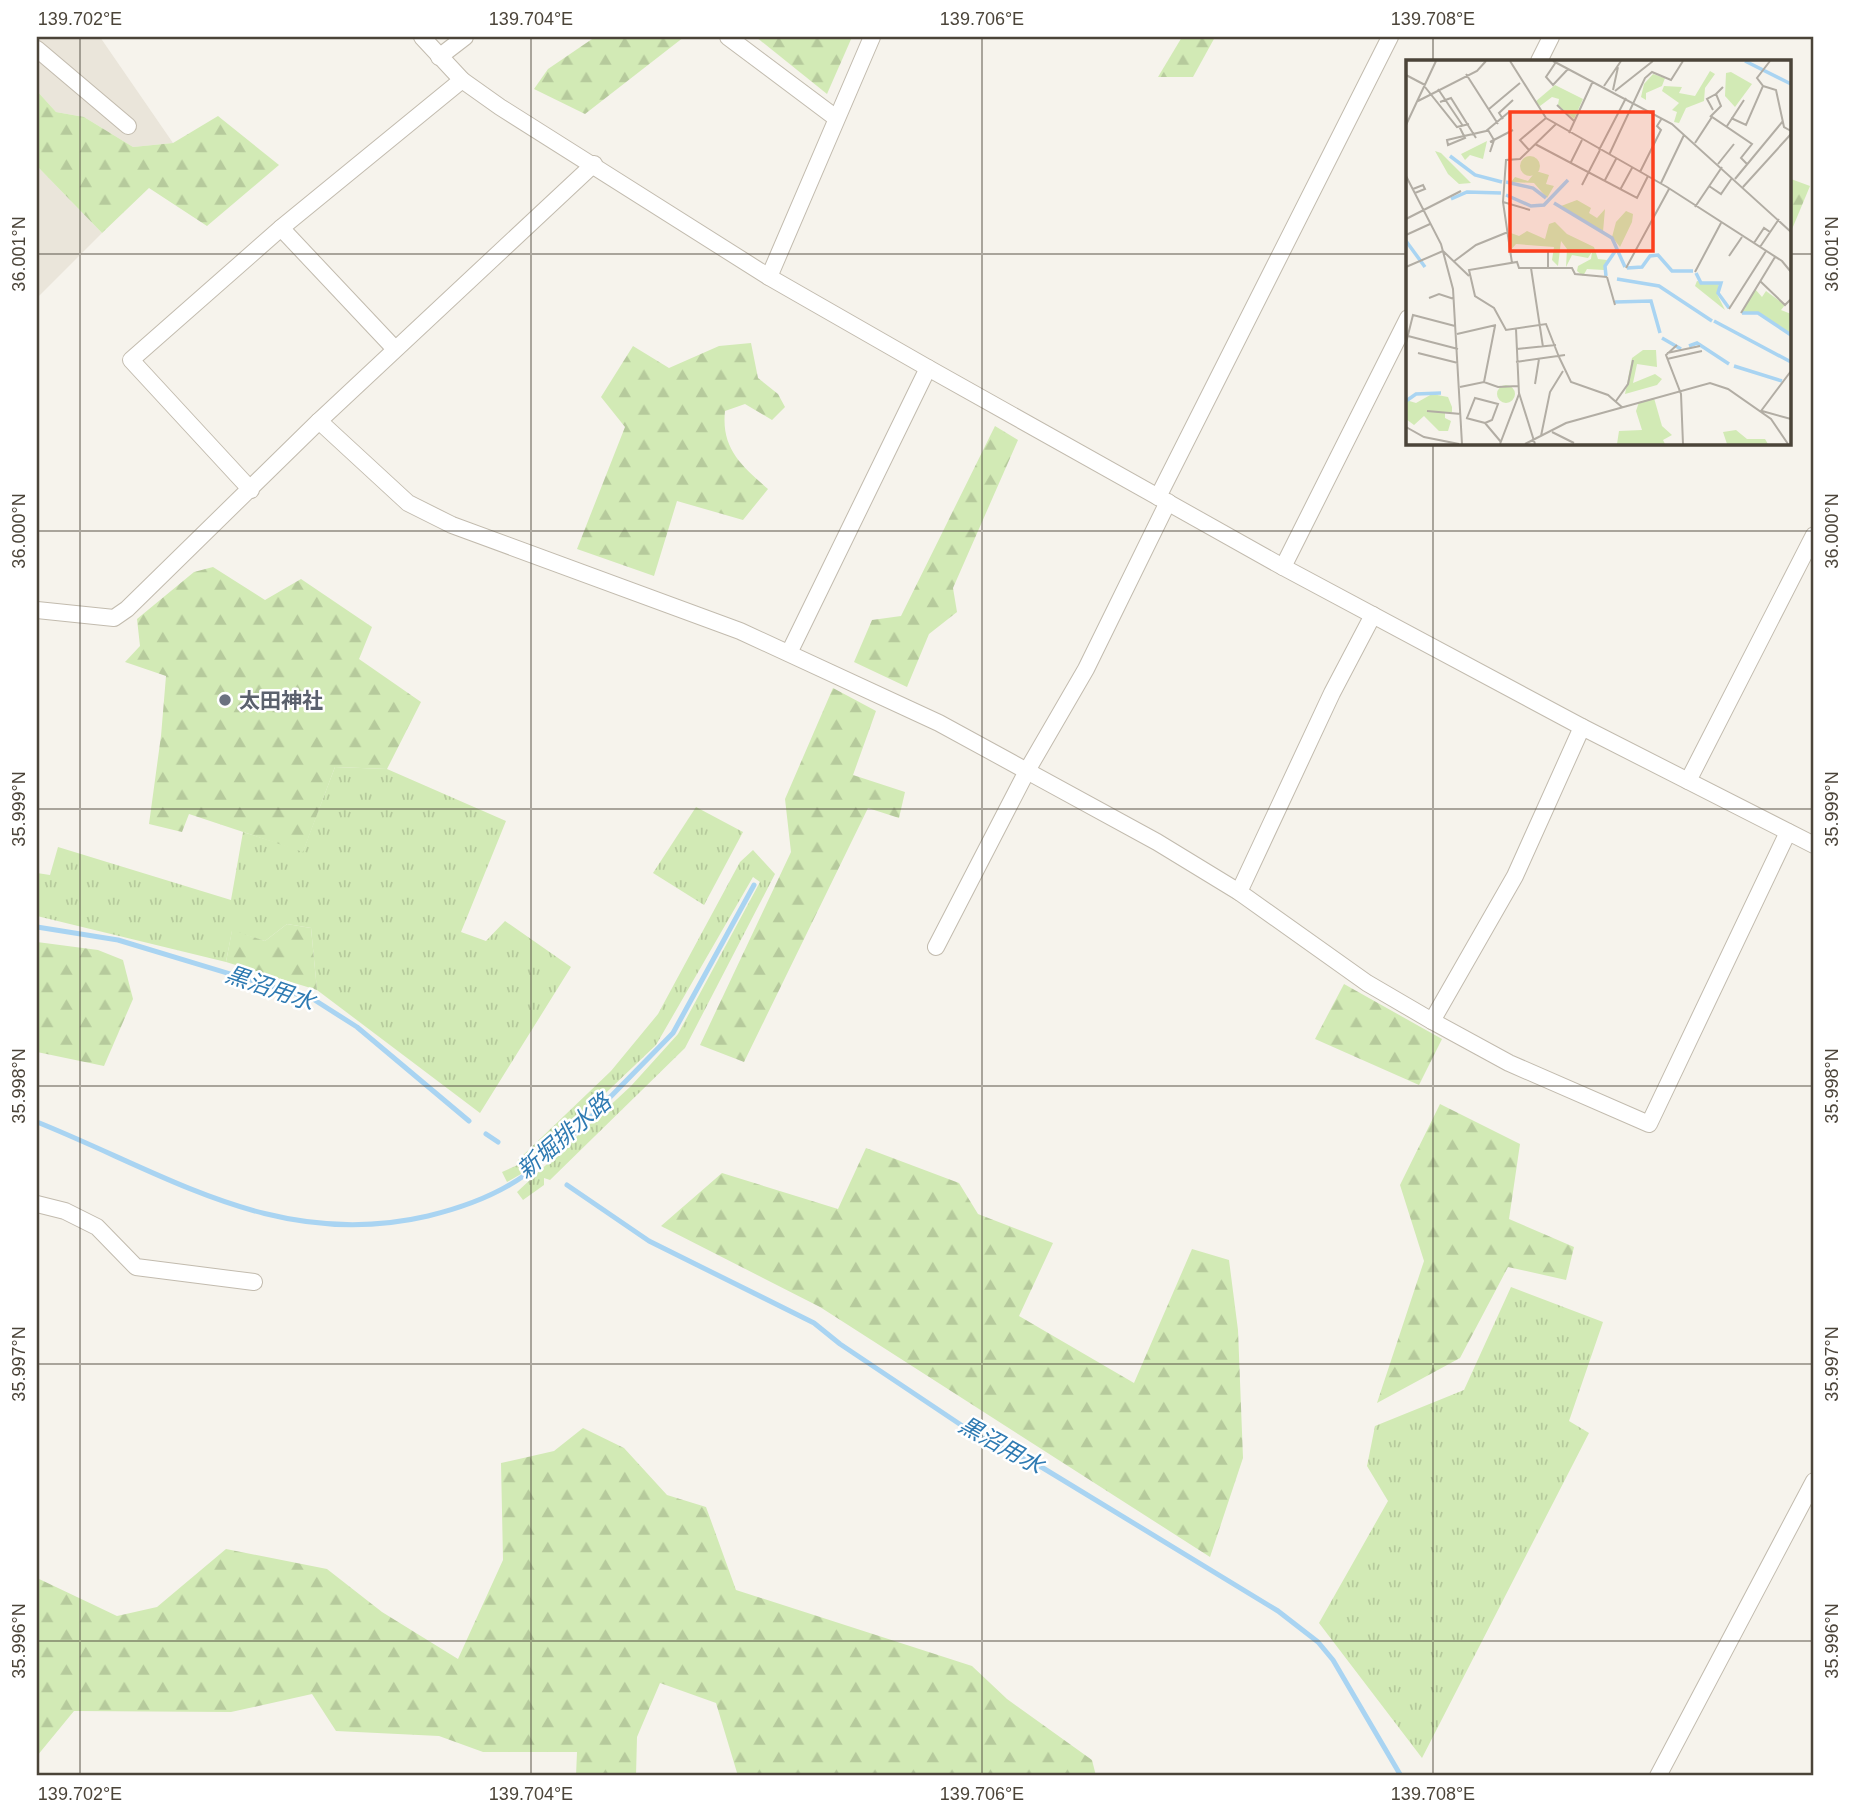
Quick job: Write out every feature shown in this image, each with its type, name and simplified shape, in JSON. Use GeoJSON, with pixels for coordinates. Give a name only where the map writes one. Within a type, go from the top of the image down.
{"type":"FeatureCollection","features":[{"type":"Feature","properties":{"kind":"street"},"geometry":{"type":"LineString","coordinates":[[422,37],[462,80],[500,107],[769,277],[1283,567],[1582,727],[1814,845]]}},
{"type":"Feature","properties":{"kind":"street"},"geometry":{"type":"LineString","coordinates":[[439,57],[465,37]]}},
{"type":"Feature","properties":{"kind":"street"},"geometry":{"type":"LineString","coordinates":[[728,37],[836,118]]}},
{"type":"Feature","properties":{"kind":"street"},"geometry":{"type":"LineString","coordinates":[[769,277],[872,37]]}},
{"type":"Feature","properties":{"kind":"street"},"geometry":{"type":"LineString","coordinates":[[936,947],[1028,769],[1086,669],[1163,500],[1390,37]]}},
{"type":"Feature","properties":{"kind":"street"},"geometry":{"type":"LineString","coordinates":[[1540,60],[1552,37]]}},
{"type":"Feature","properties":{"kind":"street"},"geometry":{"type":"LineString","coordinates":[[37,49],[128,126]]}},
{"type":"Feature","properties":{"kind":"street"},"geometry":{"type":"LineString","coordinates":[[251,490],[131,360],[281,228],[462,80]]}},
{"type":"Feature","properties":{"kind":"street"},"geometry":{"type":"LineString","coordinates":[[37,610],[114,618],[127,609],[319,421],[594,164]]}},
{"type":"Feature","properties":{"kind":"street"},"geometry":{"type":"LineString","coordinates":[[281,228],[395,349]]}},
{"type":"Feature","properties":{"kind":"street"},"geometry":{"type":"LineString","coordinates":[[1283,567],[1406,322]]}},
{"type":"Feature","properties":{"kind":"street"},"geometry":{"type":"LineString","coordinates":[[789,653],[928,368]]}},
{"type":"Feature","properties":{"kind":"street"},"geometry":{"type":"LineString","coordinates":[[319,421],[408,503],[452,525],[740,631],[849,679],[1028,769],[1239,892],[1367,982],[1432,1021],[1509,1063],[1649,1124],[1788,832]]}},
{"type":"Feature","properties":{"kind":"street"},"geometry":{"type":"LineString","coordinates":[[1688,781],[1814,535]]}},
{"type":"Feature","properties":{"kind":"street"},"geometry":{"type":"LineString","coordinates":[[1239,892],[1332,693],[1373,615]]}},
{"type":"Feature","properties":{"kind":"street"},"geometry":{"type":"LineString","coordinates":[[1432,1021],[1515,876],[1582,727]]}},
{"type":"Feature","properties":{"kind":"street"},"geometry":{"type":"LineString","coordinates":[[37,1204],[65,1211],[97,1227],[136,1267],[254,1282]]}},
{"type":"Feature","properties":{"kind":"street"},"geometry":{"type":"LineString","coordinates":[[1658,1776],[1814,1480]]}},
{"type":"Feature","properties":{"kind":"shaded area"},"geometry":{"type":"Polygon","coordinates":[[[37,37],[100,37],[173,143],[133,147],[84,117],[56,112],[37,91],[37,37]]]}},
{"type":"Feature","properties":{"kind":"shaded area"},"geometry":{"type":"Polygon","coordinates":[[[37,166],[102,233],[37,298],[37,166]]]}},
{"type":"Feature","properties":{"kind":"green space"},"geometry":{"type":"Polygon","coordinates":[[[595,37],[684,37],[585,114],[534,89],[548,69],[595,37]]]}},
{"type":"Feature","properties":{"kind":"green space"},"geometry":{"type":"Polygon","coordinates":[[[756,37],[852,37],[827,94],[756,37]]]}},
{"type":"Feature","properties":{"kind":"green space"},"geometry":{"type":"Polygon","coordinates":[[[1182,37],[1215,37],[1193,77],[1158,77],[1182,37]]]}},
{"type":"Feature","properties":{"kind":"green space"},"geometry":{"type":"Polygon","coordinates":[[[37,91],[56,112],[84,117],[133,147],[173,143],[218,116],[279,165],[207,226],[149,188],[102,233],[37,166],[37,91]]]}},
{"type":"Feature","properties":{"kind":"green space"},"geometry":{"type":"Polygon","coordinates":[[[1792,179],[1810,186],[1792,229],[1792,179]]]}},
{"type":"Feature","properties":{"kind":"green space"},"geometry":{"type":"Polygon","coordinates":[[[751,343],[758,378],[778,394],[785,407],[772,420],[745,404],[725,411],[726,436],[735,456],[768,489],[743,520],[677,501],[654,576],[577,549],[625,427],[601,397],[633,346],[669,368],[719,346],[751,343]]]}},
{"type":"Feature","properties":{"kind":"green space"},"geometry":{"type":"Polygon","coordinates":[[[995,426],[1018,440],[953,588],[957,612],[929,634],[907,687],[854,662],[872,620],[901,616],[995,426]]]}},
{"type":"Feature","properties":{"kind":"green space"},"geometry":{"type":"Polygon","coordinates":[[[213,567],[265,600],[301,579],[372,627],[359,659],[421,702],[387,769],[335,767],[303,852],[189,814],[182,832],[149,824],[166,676],[125,662],[140,646],[137,619],[194,572],[213,567]]]}},
{"type":"Feature","properties":{"kind":"green space"},"geometry":{"type":"Polygon","coordinates":[[[833,688],[876,711],[853,775],[905,792],[899,818],[868,808],[744,1062],[700,1045],[791,852],[785,799],[833,688]]]}},
{"type":"Feature","properties":{"kind":"green space"},"geometry":{"type":"Polygon","coordinates":[[[335,767],[387,769],[506,821],[461,932],[486,941],[505,921],[571,967],[480,1113],[317,990],[311,928],[287,924],[265,941],[232,931],[226,962],[37,916],[37,873],[50,875],[58,847],[231,900],[243,832],[303,851],[335,767]]]}},
{"type":"Feature","properties":{"kind":"green space"},"geometry":{"type":"Polygon","coordinates":[[[696,807],[743,832],[704,905],[653,873],[696,807]]]}},
{"type":"Feature","properties":{"kind":"green space"},"geometry":{"type":"Polygon","coordinates":[[[753,850],[775,874],[685,1048],[550,1180],[544,1178],[544,1185],[523,1200],[517,1192],[631,1086],[678,1034],[760,882],[753,877],[656,1045],[521,1174],[507,1182],[502,1172],[520,1164],[518,1160],[611,1071],[658,1014],[740,862],[753,850]]]}},
{"type":"Feature","properties":{"kind":"green space"},"geometry":{"type":"Polygon","coordinates":[[[287,924],[311,928],[317,990],[226,962],[232,930],[265,941],[287,924]]]}},
{"type":"Feature","properties":{"kind":"green space"},"geometry":{"type":"Polygon","coordinates":[[[37,942],[98,950],[123,960],[133,999],[104,1066],[37,1052],[37,942]]]}},
{"type":"Feature","properties":{"kind":"green space"},"geometry":{"type":"Polygon","coordinates":[[[1344,984],[1442,1039],[1419,1085],[1315,1039],[1344,984]]]}},
{"type":"Feature","properties":{"kind":"green space"},"geometry":{"type":"Polygon","coordinates":[[[1440,1104],[1520,1144],[1509,1219],[1574,1247],[1566,1280],[1508,1267],[1460,1358],[1377,1403],[1424,1261],[1400,1185],[1440,1104]]]}},
{"type":"Feature","properties":{"kind":"green space"},"geometry":{"type":"Polygon","coordinates":[[[866,1148],[959,1183],[978,1214],[1053,1243],[1019,1316],[1134,1383],[1192,1249],[1229,1260],[1238,1330],[1243,1458],[1210,1557],[820,1307],[661,1226],[722,1173],[838,1209],[866,1148]]]}},
{"type":"Feature","properties":{"kind":"green space"},"geometry":{"type":"Polygon","coordinates":[[[1511,1287],[1603,1322],[1569,1421],[1589,1433],[1422,1758],[1319,1623],[1388,1501],[1367,1466],[1375,1426],[1464,1390],[1511,1287]]]}},
{"type":"Feature","properties":{"kind":"green space"},"geometry":{"type":"Polygon","coordinates":[[[583,1428],[624,1448],[667,1495],[706,1507],[736,1590],[972,1666],[1007,1699],[1092,1760],[1096,1776],[738,1776],[716,1703],[660,1683],[637,1737],[636,1776],[576,1776],[577,1752],[483,1752],[439,1736],[336,1731],[312,1694],[231,1712],[74,1711],[37,1756],[37,1578],[117,1616],[157,1607],[226,1549],[327,1569],[382,1612],[458,1659],[503,1560],[501,1463],[554,1451],[583,1428]]]}},
{"type":"Feature","properties":{"kind":"waterway","name":"新堀排水路"},"geometry":{"type":"LineString","coordinates":[[37,1122],[179,1184],[273,1216],[322,1224],[374,1224],[428,1216],[453,1209],[491,1195],[525,1175],[575,1133],[673,1033],[754,885]]}},
{"type":"Feature","properties":{"kind":"waterway","name":"黒沼用水"},"geometry":{"type":"LineString","coordinates":[[37,927],[118,940],[313,999],[357,1027],[469,1121]]}},
{"type":"Feature","properties":{"kind":"waterway","name":"黒沼用水"},"geometry":{"type":"LineString","coordinates":[[486,1134],[498,1142]]}},
{"type":"Feature","properties":{"kind":"waterway","name":"黒沼用水"},"geometry":{"type":"LineString","coordinates":[[567,1185],[649,1241],[814,1323],[840,1344],[976,1435],[1043,1468],[1278,1611],[1318,1642],[1333,1660],[1401,1776]]}},
{"type":"Feature","properties":{"kind":"place","name":"太田神社"},"geometry":{"type":"Point","coordinates":[225,700]}}]}
